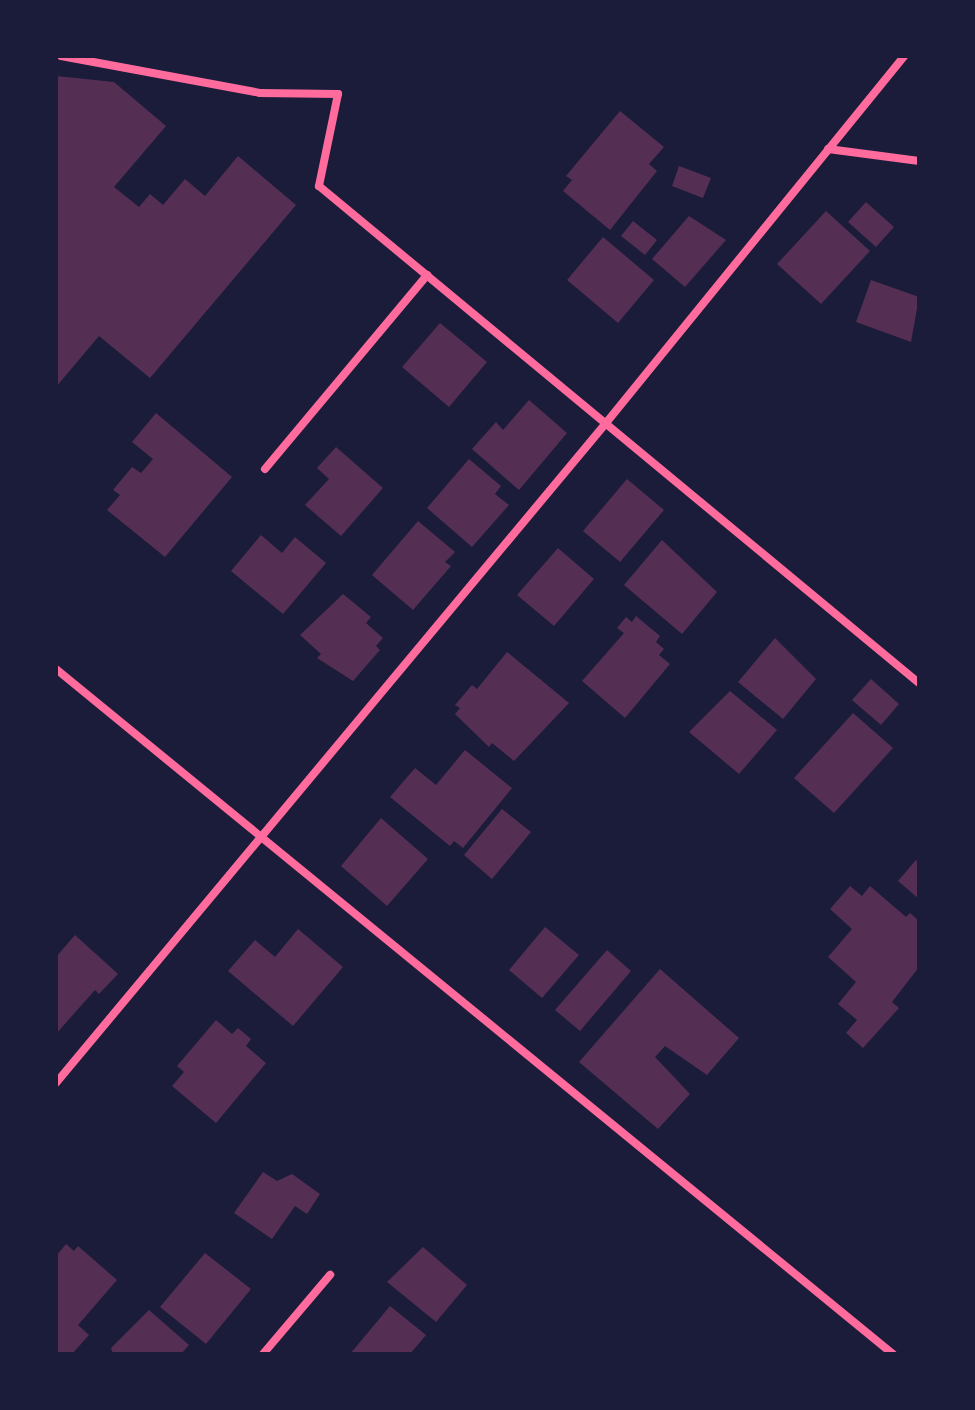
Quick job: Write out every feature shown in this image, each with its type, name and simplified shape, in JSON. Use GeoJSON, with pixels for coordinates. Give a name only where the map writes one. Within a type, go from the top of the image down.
{"type":"FeatureCollection","features":[{"type":"Feature","properties":{"kind":"street"},"geometry":{"type":"LineString","coordinates":[[61,56],[260,93],[338,94],[319,186],[919,683]]}},
{"type":"Feature","properties":{"kind":"street"},"geometry":{"type":"LineString","coordinates":[[56,1083],[606,423],[904,56]]}},
{"type":"Feature","properties":{"kind":"street"},"geometry":{"type":"LineString","coordinates":[[828,149],[919,161]]}},
{"type":"Feature","properties":{"kind":"street"},"geometry":{"type":"LineString","coordinates":[[265,469],[427,275]]}},
{"type":"Feature","properties":{"kind":"street"},"geometry":{"type":"LineString","coordinates":[[56,669],[893,1354]]}},
{"type":"Feature","properties":{"kind":"street"},"geometry":{"type":"LineString","coordinates":[[263,1354],[330,1275]]}},
{"type":"Feature","properties":{"kind":"building"},"geometry":{"type":"Polygon","coordinates":[[[56,76],[114,82],[166,126],[114,187],[139,207],[150,194],[163,205],[185,179],[205,196],[238,156],[296,205],[150,378],[99,336],[56,387],[56,76]]]}},
{"type":"Feature","properties":{"kind":"building"},"geometry":{"type":"Polygon","coordinates":[[[620,111],[664,147],[649,164],[657,171],[610,230],[563,191],[572,180],[566,176],[620,111]]]}},
{"type":"Feature","properties":{"kind":"building"},"geometry":{"type":"Polygon","coordinates":[[[679,166],[711,178],[703,198],[672,186],[679,166]]]}},
{"type":"Feature","properties":{"kind":"building"},"geometry":{"type":"Polygon","coordinates":[[[866,202],[894,227],[876,247],[848,222],[866,202]]]}},
{"type":"Feature","properties":{"kind":"building"},"geometry":{"type":"Polygon","coordinates":[[[826,211],[870,251],[821,304],[777,264],[826,211]]]}},
{"type":"Feature","properties":{"kind":"building"},"geometry":{"type":"Polygon","coordinates":[[[689,216],[726,240],[685,287],[652,259],[689,216]]]}},
{"type":"Feature","properties":{"kind":"building"},"geometry":{"type":"Polygon","coordinates":[[[633,221],[657,240],[645,255],[621,236],[633,221]]]}},
{"type":"Feature","properties":{"kind":"building"},"geometry":{"type":"Polygon","coordinates":[[[603,237],[654,280],[618,323],[567,280],[603,237]]]}},
{"type":"Feature","properties":{"kind":"building"},"geometry":{"type":"Polygon","coordinates":[[[871,280],[919,297],[911,342],[856,322],[871,280]]]}},
{"type":"Feature","properties":{"kind":"building"},"geometry":{"type":"Polygon","coordinates":[[[440,323],[487,362],[449,407],[402,367],[440,323]]]}},
{"type":"Feature","properties":{"kind":"building"},"geometry":{"type":"Polygon","coordinates":[[[529,400],[567,433],[519,490],[472,449],[496,422],[503,430],[529,400]]]}},
{"type":"Feature","properties":{"kind":"building"},"geometry":{"type":"Polygon","coordinates":[[[156,413],[232,477],[165,557],[107,510],[120,495],[113,490],[132,467],[141,473],[153,459],[132,442],[156,413]]]}},
{"type":"Feature","properties":{"kind":"building"},"geometry":{"type":"Polygon","coordinates":[[[336,447],[383,488],[341,536],[305,505],[329,479],[317,468],[336,447]]]}},
{"type":"Feature","properties":{"kind":"building"},"geometry":{"type":"Polygon","coordinates":[[[469,459],[501,486],[495,494],[509,505],[472,547],[427,508],[469,459]]]}},
{"type":"Feature","properties":{"kind":"building"},"geometry":{"type":"Polygon","coordinates":[[[627,479],[664,510],[620,562],[583,531],[627,479]]]}},
{"type":"Feature","properties":{"kind":"building"},"geometry":{"type":"Polygon","coordinates":[[[418,521],[455,552],[445,562],[451,566],[413,610],[372,575],[418,521]]]}},
{"type":"Feature","properties":{"kind":"building"},"geometry":{"type":"Polygon","coordinates":[[[261,535],[282,553],[295,537],[326,563],[283,614],[231,571],[261,535]]]}},
{"type":"Feature","properties":{"kind":"building"},"geometry":{"type":"Polygon","coordinates":[[[662,540],[717,592],[682,634],[624,585],[662,540]]]}},
{"type":"Feature","properties":{"kind":"building"},"geometry":{"type":"Polygon","coordinates":[[[558,548],[594,579],[554,626],[517,595],[558,548]]]}},
{"type":"Feature","properties":{"kind":"building"},"geometry":{"type":"Polygon","coordinates":[[[343,594],[371,617],[366,623],[383,638],[376,646],[380,650],[353,681],[317,658],[321,654],[300,635],[343,594]]]}},
{"type":"Feature","properties":{"kind":"building"},"geometry":{"type":"Polygon","coordinates":[[[636,616],[660,636],[656,642],[664,649],[659,655],[670,664],[625,718],[582,681],[624,633],[617,628],[626,617],[632,622],[636,616]]]}},
{"type":"Feature","properties":{"kind":"building"},"geometry":{"type":"Polygon","coordinates":[[[775,638],[816,679],[783,719],[738,682],[775,638]]]}},
{"type":"Feature","properties":{"kind":"building"},"geometry":{"type":"Polygon","coordinates":[[[507,652],[569,703],[514,761],[492,743],[489,747],[455,714],[460,708],[455,705],[472,685],[477,689],[507,652]]]}},
{"type":"Feature","properties":{"kind":"building"},"geometry":{"type":"Polygon","coordinates":[[[871,679],[899,704],[881,725],[852,700],[871,679]]]}},
{"type":"Feature","properties":{"kind":"building"},"geometry":{"type":"Polygon","coordinates":[[[730,691],[777,730],[739,774],[689,732],[730,691]]]}},
{"type":"Feature","properties":{"kind":"building"},"geometry":{"type":"Polygon","coordinates":[[[853,713],[893,748],[834,813],[794,778],[853,713]]]}},
{"type":"Feature","properties":{"kind":"building"},"geometry":{"type":"Polygon","coordinates":[[[465,750],[512,788],[463,848],[454,841],[450,846],[390,797],[415,768],[436,785],[465,750]]]}},
{"type":"Feature","properties":{"kind":"building"},"geometry":{"type":"Polygon","coordinates":[[[502,809],[531,832],[492,879],[464,855],[502,809]]]}},
{"type":"Feature","properties":{"kind":"building"},"geometry":{"type":"Polygon","coordinates":[[[381,818],[428,859],[387,906],[341,866],[381,818]]]}},
{"type":"Feature","properties":{"kind":"building"},"geometry":{"type":"Polygon","coordinates":[[[916,860],[919,862],[919,899],[898,881],[916,860]]]}},
{"type":"Feature","properties":{"kind":"building"},"geometry":{"type":"Polygon","coordinates":[[[850,886],[862,896],[870,886],[906,917],[910,913],[919,921],[919,967],[892,1002],[899,1008],[863,1048],[846,1033],[857,1020],[838,1004],[856,982],[828,957],[852,929],[830,909],[850,886]]]}},
{"type":"Feature","properties":{"kind":"building"},"geometry":{"type":"Polygon","coordinates":[[[545,927],[579,955],[542,998],[509,970],[545,927]]]}},
{"type":"Feature","properties":{"kind":"building"},"geometry":{"type":"Polygon","coordinates":[[[298,929],[343,967],[293,1026],[228,971],[255,940],[275,957],[298,929]]]}},
{"type":"Feature","properties":{"kind":"building"},"geometry":{"type":"Polygon","coordinates":[[[75,935],[118,974],[99,994],[95,990],[56,1034],[56,957],[75,935]]]}},
{"type":"Feature","properties":{"kind":"building"},"geometry":{"type":"Polygon","coordinates":[[[607,950],[631,971],[580,1031],[555,1010],[607,950]]]}},
{"type":"Feature","properties":{"kind":"building"},"geometry":{"type":"Polygon","coordinates":[[[660,969],[739,1038],[707,1075],[665,1046],[655,1057],[690,1094],[658,1129],[579,1062],[660,969]]]}},
{"type":"Feature","properties":{"kind":"building"},"geometry":{"type":"Polygon","coordinates":[[[216,1020],[232,1034],[238,1028],[251,1039],[246,1046],[266,1063],[216,1123],[172,1086],[184,1072],[177,1066],[216,1020]]]}},
{"type":"Feature","properties":{"kind":"building"},"geometry":{"type":"Polygon","coordinates":[[[263,1172],[277,1181],[292,1174],[320,1194],[307,1214],[295,1206],[272,1239],[234,1213],[263,1172]]]}},
{"type":"Feature","properties":{"kind":"building"},"geometry":{"type":"Polygon","coordinates":[[[66,1244],[74,1251],[78,1246],[117,1280],[78,1325],[89,1335],[72,1354],[56,1354],[56,1256],[66,1244]]]}},
{"type":"Feature","properties":{"kind":"building"},"geometry":{"type":"Polygon","coordinates":[[[423,1247],[467,1285],[436,1322],[387,1282],[423,1247]]]}},
{"type":"Feature","properties":{"kind":"building"},"geometry":{"type":"Polygon","coordinates":[[[205,1253],[251,1289],[206,1344],[160,1307],[205,1253]]]}},
{"type":"Feature","properties":{"kind":"building"},"geometry":{"type":"Polygon","coordinates":[[[390,1306],[426,1335],[410,1354],[350,1354],[390,1306]]]}},
{"type":"Feature","properties":{"kind":"building"},"geometry":{"type":"Polygon","coordinates":[[[149,1310],[189,1345],[181,1354],[113,1354],[111,1348],[149,1310]]]}}]}
